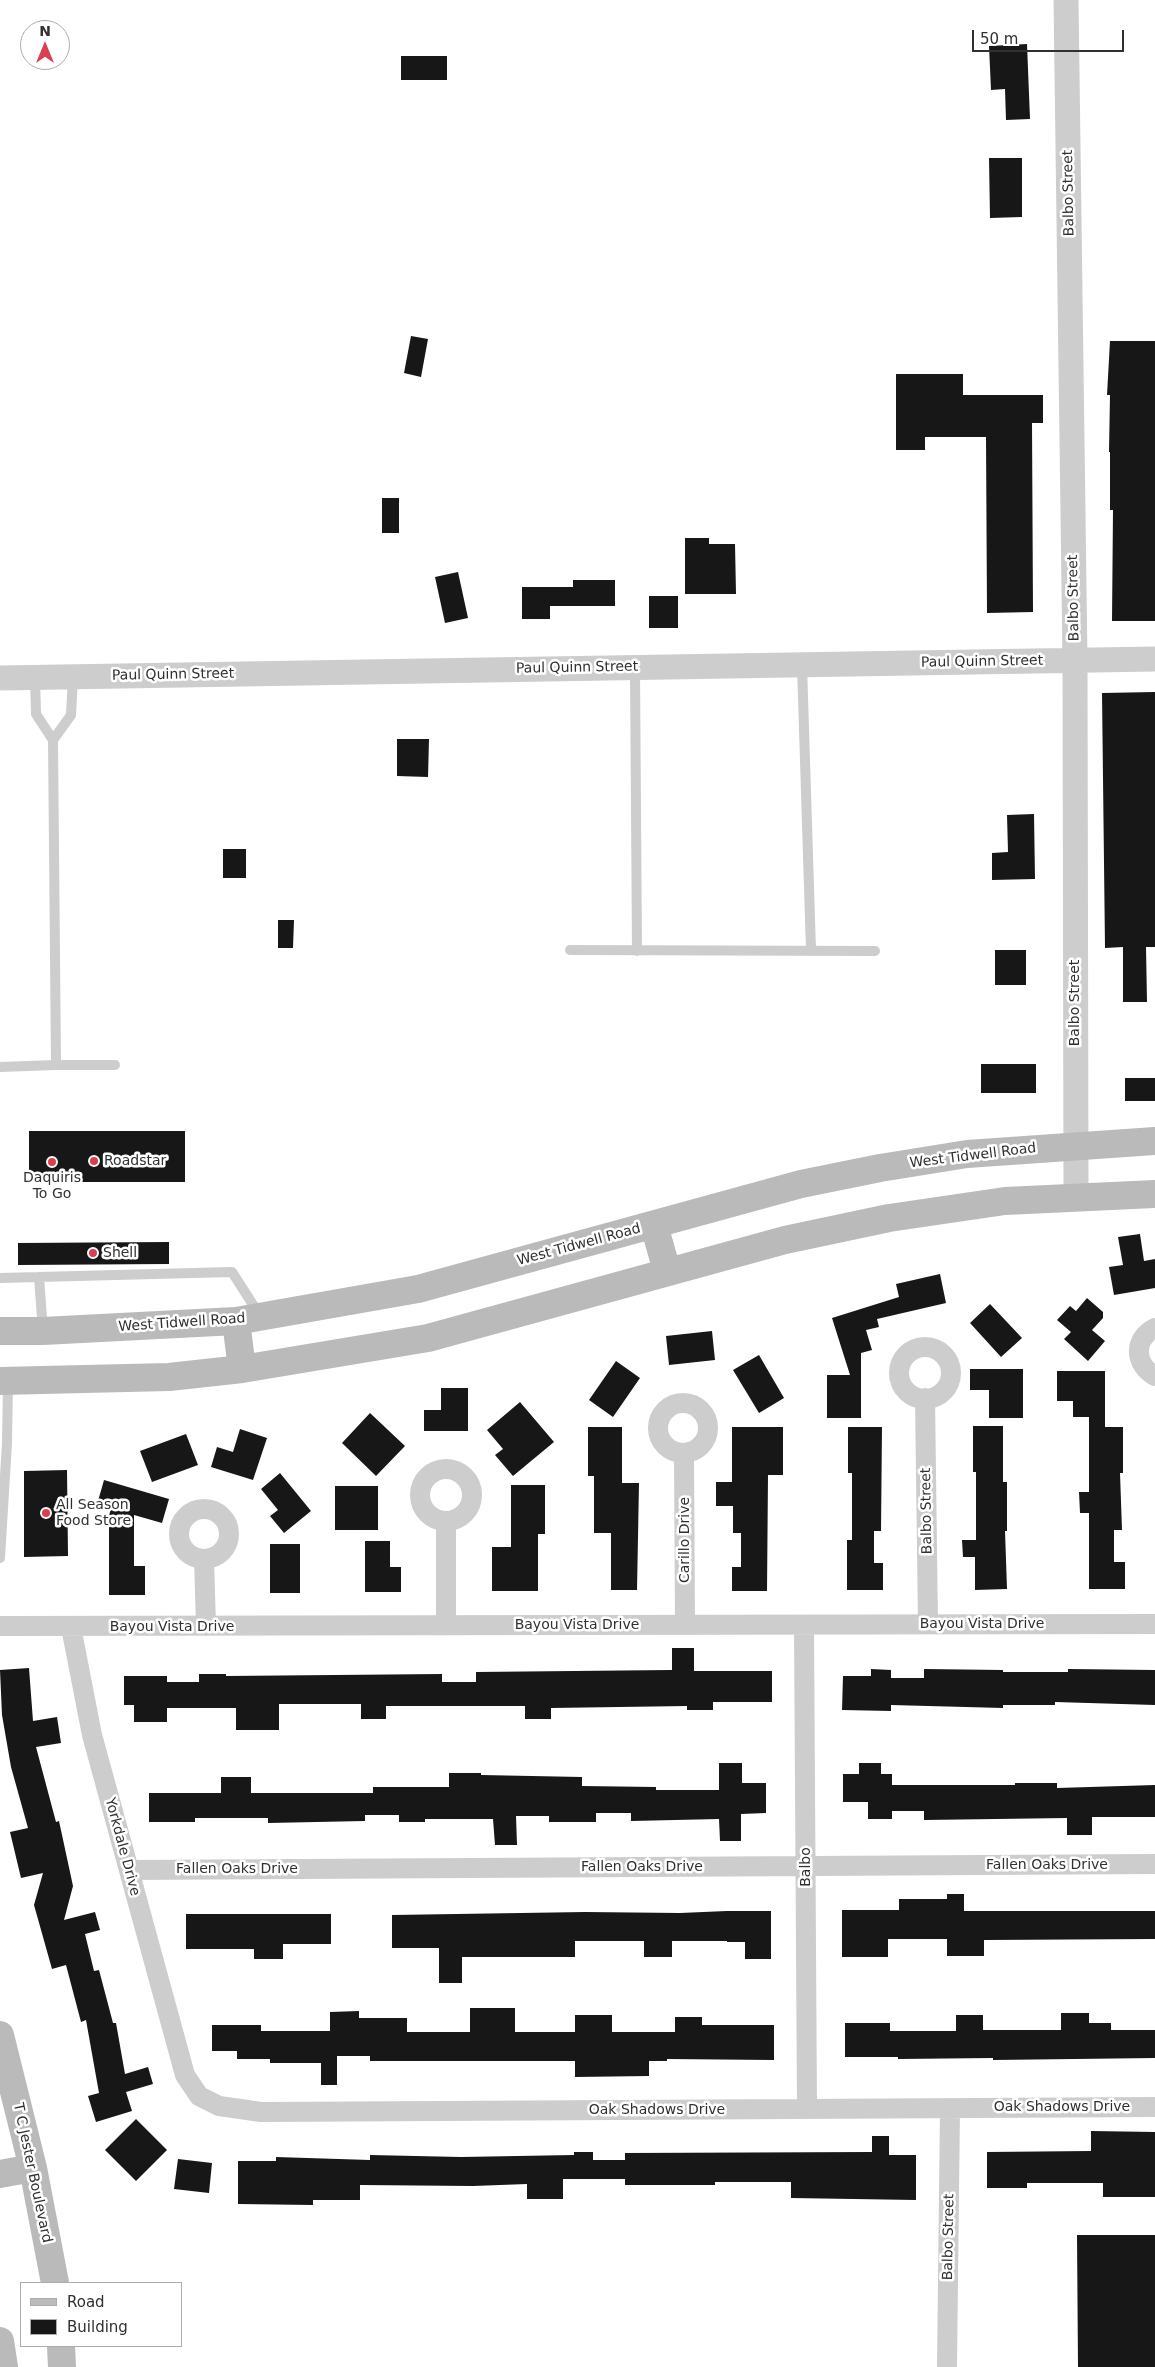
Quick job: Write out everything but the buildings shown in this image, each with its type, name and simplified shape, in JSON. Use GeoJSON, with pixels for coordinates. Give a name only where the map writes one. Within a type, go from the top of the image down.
{"type":"FeatureCollection","features":[{"type":"Feature","properties":{"kind":"main road","name":"West Tidwell Road"},"geometry":{"type":"LineString","coordinates":[[0,1331],[43,1331],[248,1319],[418,1289],[801,1184],[880,1168],[967,1154],[1075,1145],[1155,1141]]}},
{"type":"Feature","properties":{"kind":"main road"},"geometry":{"type":"LineString","coordinates":[[4,1381],[169,1377],[242,1370],[428,1338],[785,1240],[889,1218],[1005,1200],[1155,1194]]}},
{"type":"Feature","properties":{"kind":"main road"},"geometry":{"type":"LineString","coordinates":[[654,1225],[667,1271]]}},
{"type":"Feature","properties":{"kind":"main road"},"geometry":{"type":"LineString","coordinates":[[242,1370],[248,1319]]}},
{"type":"Feature","properties":{"kind":"main road","name":"T C Jester Boulevard"},"geometry":{"type":"LineString","coordinates":[[0,2035],[33,2168],[54,2282]]}},
{"type":"Feature","properties":{"kind":"main road"},"geometry":{"type":"LineString","coordinates":[[0,2174],[33,2168]]}},
{"type":"Feature","properties":{"kind":"main road"},"geometry":{"type":"LineString","coordinates":[[0,2340],[4,2367]]}},
{"type":"Feature","properties":{"kind":"main road"},"geometry":{"type":"LineString","coordinates":[[61,2347],[62,2367]]}},
{"type":"Feature","properties":{"kind":"street","name":"Balbo Street"},"geometry":{"type":"LineString","coordinates":[[1066,0],[1075,660],[1076,1196]]}},
{"type":"Feature","properties":{"kind":"street","name":"Paul Quinn Street"},"geometry":{"type":"LineString","coordinates":[[0,678],[1155,659]]}},
{"type":"Feature","properties":{"kind":"street"},"geometry":{"type":"LineString","coordinates":[[1155,1328],[1145,1334],[1140,1342],[1138,1352],[1140,1362],[1146,1370],[1155,1376]]}},
{"type":"Feature","properties":{"kind":"street","name":"Balbo Street"},"geometry":{"type":"LineString","coordinates":[[925,1398],[928,1624]]}},
{"type":"Feature","properties":{"kind":"street","name":"Carillo Drive"},"geometry":{"type":"LineString","coordinates":[[684,1454],[685,1625]]}},
{"type":"Feature","properties":{"kind":"street"},"geometry":{"type":"LineString","coordinates":[[446,1520],[446,1625]]}},
{"type":"Feature","properties":{"kind":"street"},"geometry":{"type":"LineString","coordinates":[[204,1559],[206,1626]]}},
{"type":"Feature","properties":{"kind":"street","name":"Bayou Vista Drive"},"geometry":{"type":"LineString","coordinates":[[0,1626],[1155,1624]]}},
{"type":"Feature","properties":{"kind":"street","name":"Balbo"},"geometry":{"type":"LineString","coordinates":[[804,1625],[807,2109]]}},
{"type":"Feature","properties":{"kind":"street","name":"Yorkdale Drive"},"geometry":{"type":"LineString","coordinates":[[71,1627],[92,1735],[182,2064]]}},
{"type":"Feature","properties":{"kind":"street","name":"Fallen Oaks Drive"},"geometry":{"type":"LineString","coordinates":[[128,1870],[1155,1864]]}},
{"type":"Feature","properties":{"kind":"street","name":"Oak Shadows Drive"},"geometry":{"type":"LineString","coordinates":[[182,2064],[185,2075],[199,2096],[219,2106],[261,2112],[1155,2107]]}},
{"type":"Feature","properties":{"kind":"street","name":"Balbo Street"},"geometry":{"type":"LineString","coordinates":[[947,2367],[950,2108]]}},
{"type":"Feature","properties":{"kind":"lane"},"geometry":{"type":"LineString","coordinates":[[802,665],[810,951]]}},
{"type":"Feature","properties":{"kind":"lane"},"geometry":{"type":"LineString","coordinates":[[635,667],[637,951]]}},
{"type":"Feature","properties":{"kind":"lane"},"geometry":{"type":"LineString","coordinates":[[53,740],[71,715],[73,677]]}},
{"type":"Feature","properties":{"kind":"lane"},"geometry":{"type":"LineString","coordinates":[[35,678],[36,714],[53,740],[56,1065]]}},
{"type":"Feature","properties":{"kind":"lane"},"geometry":{"type":"LineString","coordinates":[[570,950],[875,951]]}},
{"type":"Feature","properties":{"kind":"lane"},"geometry":{"type":"LineString","coordinates":[[0,1067],[115,1065]]}},
{"type":"Feature","properties":{"kind":"lane"},"geometry":{"type":"LineString","coordinates":[[0,1278],[232,1272],[248,1319]]}},
{"type":"Feature","properties":{"kind":"lane"},"geometry":{"type":"LineString","coordinates":[[39,1277],[43,1331]]}},
{"type":"Feature","properties":{"kind":"lane"},"geometry":{"type":"LineString","coordinates":[[0,1558],[4,1381]]}},
{"type":"Feature","properties":{"kind":"place","name":"Roadstar"},"geometry":{"type":"Point","coordinates":[94,1161]}},
{"type":"Feature","properties":{"kind":"place","name":"Daquiris To Go"},"geometry":{"type":"Point","coordinates":[52,1162]}},
{"type":"Feature","properties":{"kind":"place","name":"Shell"},"geometry":{"type":"Point","coordinates":[93,1253]}},
{"type":"Feature","properties":{"kind":"place","name":"All Season Food Store"},"geometry":{"type":"Point","coordinates":[46,1513]}}]}
